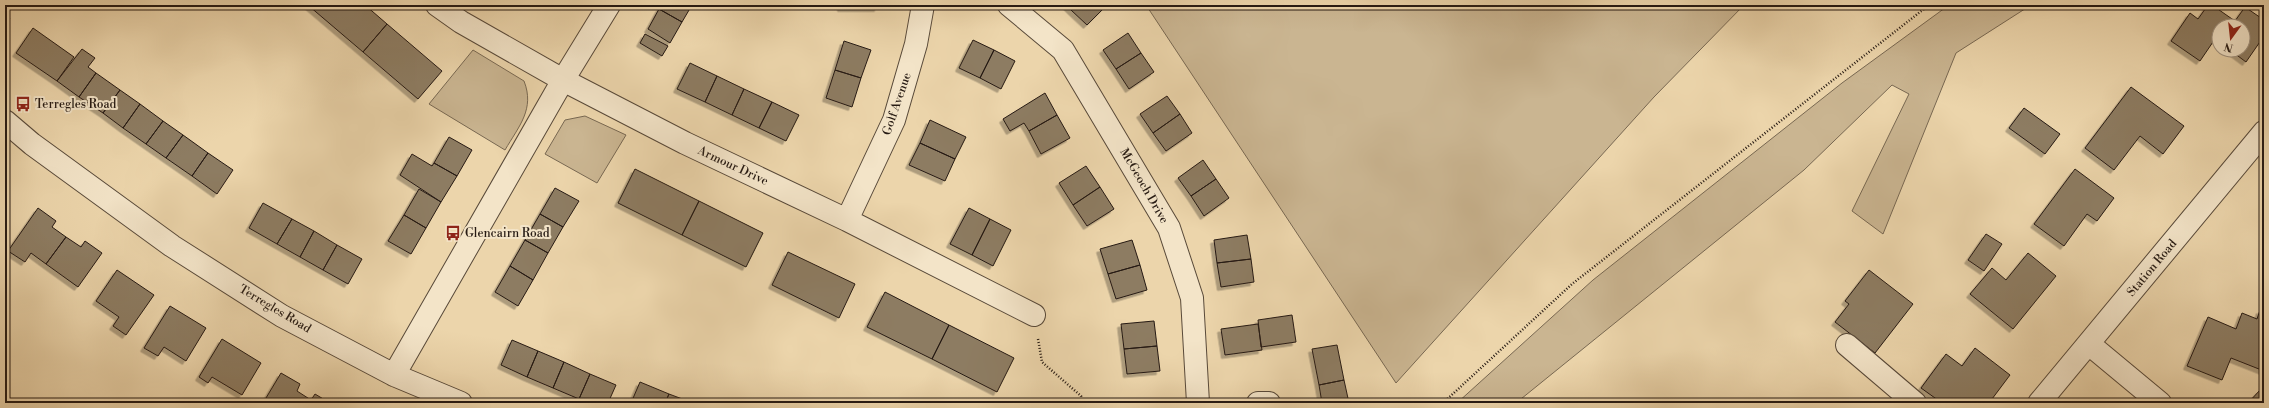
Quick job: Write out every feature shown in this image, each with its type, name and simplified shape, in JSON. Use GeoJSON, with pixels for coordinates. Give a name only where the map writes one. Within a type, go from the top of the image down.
{"type":"FeatureCollection","features":[{"type":"Feature","properties":{"kind":"street","name":"Armour Drive"},"geometry":{"type":"LineString","coordinates":[[437,5],[461,22],[563,80],[685,143],[847,220],[1034,315]]}},
{"type":"Feature","properties":{"kind":"street"},"geometry":{"type":"LineString","coordinates":[[394,375],[563,80],[609,5]]}},
{"type":"Feature","properties":{"kind":"street","name":"Golf Avenue"},"geometry":{"type":"LineString","coordinates":[[847,220],[894,120],[916,44],[923,5]]}},
{"type":"Feature","properties":{"kind":"street","name":"McGeoch Drive"},"geometry":{"type":"LineString","coordinates":[[1009,5],[1063,50],[1169,228],[1192,298],[1198,403]]}},
{"type":"Feature","properties":{"kind":"street","name":"Terregles Road"},"geometry":{"type":"LineString","coordinates":[[5,121],[32,144],[172,246],[282,316],[394,375],[461,403]]}},
{"type":"Feature","properties":{"kind":"street","name":"Station Road"},"geometry":{"type":"LineString","coordinates":[[2039,403],[2264,132]]}},
{"type":"Feature","properties":{"kind":"street"},"geometry":{"type":"LineString","coordinates":[[2089,344],[2160,403]]}},
{"type":"Feature","properties":{"kind":"street"},"geometry":{"type":"LineString","coordinates":[[1847,345],[1915,403]]}},
{"type":"Feature","properties":{"kind":"street"},"geometry":{"type":"LineString","coordinates":[[1258,403],[1269,403]]}},
{"type":"Feature","properties":{"kind":"path"},"geometry":{"type":"LineString","coordinates":[[1443,403],[1572,284],[1929,5]]}},
{"type":"Feature","properties":{"kind":"path"},"geometry":{"type":"LineString","coordinates":[[1034,315],[1042,362],[1080,396],[1082,403]]}},
{"type":"Feature","properties":{"kind":"shaded area"},"geometry":{"type":"Polygon","coordinates":[[[1146,5],[1744,5],[1654,97],[1396,383],[1146,5]]]}},
{"type":"Feature","properties":{"kind":"shaded area"},"geometry":{"type":"Polygon","coordinates":[[[1949,5],[2031,5],[1956,53],[1883,234],[1852,211],[1909,94],[1892,85],[1804,170],[1516,403],[1457,403],[1593,280],[1842,83],[1949,5]]]}},
{"type":"Feature","properties":{"kind":"shaded area"},"geometry":{"type":"Polygon","coordinates":[[[473,50],[524,81],[528,100],[527,109],[520,125],[505,150],[429,104],[473,50]]]}},
{"type":"Feature","properties":{"kind":"shaded area"},"geometry":{"type":"Polygon","coordinates":[[[585,116],[626,135],[597,183],[545,154],[565,120],[585,116]]]}},
{"type":"Feature","properties":{"kind":"building"},"geometry":{"type":"Polygon","coordinates":[[[365,5],[387,24],[363,52],[309,6],[365,5]]]}},
{"type":"Feature","properties":{"kind":"building"},"geometry":{"type":"Polygon","coordinates":[[[662,5],[692,5],[682,22],[659,9],[662,5]]]}},
{"type":"Feature","properties":{"kind":"building"},"geometry":{"type":"Polygon","coordinates":[[[841,5],[878,5],[878,8],[841,8],[841,5]]]}},
{"type":"Feature","properties":{"kind":"building"},"geometry":{"type":"Polygon","coordinates":[[[1066,5],[1076,5],[1071,10],[1066,5]]]}},
{"type":"Feature","properties":{"kind":"building"},"geometry":{"type":"Polygon","coordinates":[[[1076,5],[1107,5],[1087,25],[1071,10],[1076,5]]]}},
{"type":"Feature","properties":{"kind":"building"},"geometry":{"type":"Polygon","coordinates":[[[2208,5],[2212,5],[2231,18],[2211,18],[2211,45],[2200,61],[2171,41],[2190,13],[2198,19],[2208,5]]]}},
{"type":"Feature","properties":{"kind":"building"},"geometry":{"type":"Polygon","coordinates":[[[2245,7],[2264,20],[2264,36],[2251,55],[2251,18],[2237,18],[2245,7]]]}},
{"type":"Feature","properties":{"kind":"building"},"geometry":{"type":"Polygon","coordinates":[[[659,9],[682,22],[670,43],[648,29],[659,9]]]}},
{"type":"Feature","properties":{"kind":"building"},"geometry":{"type":"Polygon","coordinates":[[[5,14],[10,18],[5,24],[5,14]]]}},
{"type":"Feature","properties":{"kind":"building"},"geometry":{"type":"Polygon","coordinates":[[[387,24],[442,71],[418,99],[363,52],[387,24]]]}},
{"type":"Feature","properties":{"kind":"building"},"geometry":{"type":"Polygon","coordinates":[[[33,28],[74,57],[57,81],[16,53],[33,28]]]}},
{"type":"Feature","properties":{"kind":"building"},"geometry":{"type":"Polygon","coordinates":[[[1128,33],[1141,53],[1116,69],[1103,50],[1128,33]]]}},
{"type":"Feature","properties":{"kind":"building"},"geometry":{"type":"Polygon","coordinates":[[[645,34],[668,46],[662,56],[640,43],[645,34]]]}},
{"type":"Feature","properties":{"kind":"building"},"geometry":{"type":"Polygon","coordinates":[[[973,40],[994,50],[980,78],[959,68],[973,40]]]}},
{"type":"Feature","properties":{"kind":"building"},"geometry":{"type":"Polygon","coordinates":[[[844,41],[871,50],[861,78],[835,70],[844,41]]]}},
{"type":"Feature","properties":{"kind":"building"},"geometry":{"type":"Polygon","coordinates":[[[82,49],[95,58],[88,67],[96,73],[79,97],[57,81],[82,49]]]}},
{"type":"Feature","properties":{"kind":"building"},"geometry":{"type":"Polygon","coordinates":[[[994,50],[1015,61],[1001,89],[980,78],[994,50]]]}},
{"type":"Feature","properties":{"kind":"building"},"geometry":{"type":"Polygon","coordinates":[[[1141,53],[1154,72],[1129,89],[1116,69],[1141,53]]]}},
{"type":"Feature","properties":{"kind":"building"},"geometry":{"type":"Polygon","coordinates":[[[2241,58],[2249,58],[2246,62],[2241,58]]]}},
{"type":"Feature","properties":{"kind":"building"},"geometry":{"type":"Polygon","coordinates":[[[690,63],[717,76],[705,102],[677,89],[690,63]]]}},
{"type":"Feature","properties":{"kind":"building"},"geometry":{"type":"Polygon","coordinates":[[[835,70],[861,78],[852,107],[826,98],[835,70]]]}},
{"type":"Feature","properties":{"kind":"building"},"geometry":{"type":"Polygon","coordinates":[[[96,73],[120,90],[103,113],[79,97],[96,73]]]}},
{"type":"Feature","properties":{"kind":"building"},"geometry":{"type":"Polygon","coordinates":[[[717,76],[744,89],[732,115],[705,102],[717,76]]]}},
{"type":"Feature","properties":{"kind":"building"},"geometry":{"type":"Polygon","coordinates":[[[2131,87],[2184,126],[2163,154],[2140,136],[2114,170],[2085,148],[2131,87]]]}},
{"type":"Feature","properties":{"kind":"building"},"geometry":{"type":"Polygon","coordinates":[[[744,89],[772,102],[759,128],[732,115],[744,89]]]}},
{"type":"Feature","properties":{"kind":"building"},"geometry":{"type":"Polygon","coordinates":[[[120,90],[140,104],[123,128],[103,113],[120,90]]]}},
{"type":"Feature","properties":{"kind":"building"},"geometry":{"type":"Polygon","coordinates":[[[1045,93],[1057,115],[1029,131],[1024,123],[1010,131],[1003,119],[1045,93]]]}},
{"type":"Feature","properties":{"kind":"building"},"geometry":{"type":"Polygon","coordinates":[[[1167,96],[1180,114],[1153,133],[1140,114],[1167,96]]]}},
{"type":"Feature","properties":{"kind":"building"},"geometry":{"type":"Polygon","coordinates":[[[772,102],[799,115],[786,141],[759,128],[772,102]]]}},
{"type":"Feature","properties":{"kind":"building"},"geometry":{"type":"Polygon","coordinates":[[[140,104],[163,121],[146,144],[123,128],[140,104]]]}},
{"type":"Feature","properties":{"kind":"building"},"geometry":{"type":"Polygon","coordinates":[[[2024,108],[2060,134],[2045,154],[2009,128],[2024,108]]]}},
{"type":"Feature","properties":{"kind":"building"},"geometry":{"type":"Polygon","coordinates":[[[1180,114],[1192,133],[1166,151],[1153,133],[1180,114]]]}},
{"type":"Feature","properties":{"kind":"building"},"geometry":{"type":"Polygon","coordinates":[[[1057,115],[1070,138],[1041,154],[1029,131],[1057,115]]]}},
{"type":"Feature","properties":{"kind":"building"},"geometry":{"type":"Polygon","coordinates":[[[930,120],[966,137],[955,159],[920,143],[930,120]]]}},
{"type":"Feature","properties":{"kind":"building"},"geometry":{"type":"Polygon","coordinates":[[[163,121],[183,135],[166,158],[146,144],[163,121]]]}},
{"type":"Feature","properties":{"kind":"building"},"geometry":{"type":"Polygon","coordinates":[[[183,135],[208,153],[192,176],[166,158],[183,135]]]}},
{"type":"Feature","properties":{"kind":"building"},"geometry":{"type":"Polygon","coordinates":[[[449,137],[472,150],[457,176],[434,163],[449,137]]]}},
{"type":"Feature","properties":{"kind":"building"},"geometry":{"type":"Polygon","coordinates":[[[920,143],[955,159],[945,181],[909,165],[920,143]]]}},
{"type":"Feature","properties":{"kind":"building"},"geometry":{"type":"Polygon","coordinates":[[[208,153],[233,170],[217,194],[192,176],[208,153]]]}},
{"type":"Feature","properties":{"kind":"building"},"geometry":{"type":"Polygon","coordinates":[[[412,154],[432,166],[434,163],[457,176],[441,202],[400,175],[412,154]]]}},
{"type":"Feature","properties":{"kind":"building"},"geometry":{"type":"Polygon","coordinates":[[[1203,160],[1216,179],[1191,196],[1178,178],[1203,160]]]}},
{"type":"Feature","properties":{"kind":"building"},"geometry":{"type":"Polygon","coordinates":[[[1086,166],[1100,187],[1073,205],[1059,183],[1086,166]]]}},
{"type":"Feature","properties":{"kind":"building"},"geometry":{"type":"Polygon","coordinates":[[[635,169],[699,201],[682,235],[618,203],[635,169]]]}},
{"type":"Feature","properties":{"kind":"building"},"geometry":{"type":"Polygon","coordinates":[[[2075,169],[2114,198],[2097,221],[2087,214],[2064,246],[2034,224],[2075,169]]]}},
{"type":"Feature","properties":{"kind":"building"},"geometry":{"type":"Polygon","coordinates":[[[1216,179],[1229,198],[1204,216],[1191,196],[1216,179]]]}},
{"type":"Feature","properties":{"kind":"building"},"geometry":{"type":"Polygon","coordinates":[[[1100,187],[1114,209],[1087,226],[1073,205],[1100,187]]]}},
{"type":"Feature","properties":{"kind":"building"},"geometry":{"type":"Polygon","coordinates":[[[555,188],[579,201],[563,227],[540,214],[555,188]]]}},
{"type":"Feature","properties":{"kind":"building"},"geometry":{"type":"Polygon","coordinates":[[[419,189],[441,202],[426,228],[404,215],[419,189]]]}},
{"type":"Feature","properties":{"kind":"building"},"geometry":{"type":"Polygon","coordinates":[[[699,201],[763,233],[746,267],[682,235],[699,201]]]}},
{"type":"Feature","properties":{"kind":"building"},"geometry":{"type":"Polygon","coordinates":[[[263,203],[292,219],[277,244],[249,228],[263,203]]]}},
{"type":"Feature","properties":{"kind":"building"},"geometry":{"type":"Polygon","coordinates":[[[38,208],[56,221],[52,227],[66,237],[46,264],[31,253],[25,262],[8,251],[38,208]]]}},
{"type":"Feature","properties":{"kind":"building"},"geometry":{"type":"Polygon","coordinates":[[[969,208],[990,219],[972,255],[950,244],[969,208]]]}},
{"type":"Feature","properties":{"kind":"building"},"geometry":{"type":"Polygon","coordinates":[[[540,214],[563,227],[548,253],[525,240],[540,214]]]}},
{"type":"Feature","properties":{"kind":"building"},"geometry":{"type":"Polygon","coordinates":[[[404,215],[426,228],[411,254],[388,241],[404,215]]]}},
{"type":"Feature","properties":{"kind":"building"},"geometry":{"type":"Polygon","coordinates":[[[292,219],[314,231],[300,257],[277,244],[292,219]]]}},
{"type":"Feature","properties":{"kind":"building"},"geometry":{"type":"Polygon","coordinates":[[[990,219],[1011,230],[993,266],[972,255],[990,219]]]}},
{"type":"Feature","properties":{"kind":"building"},"geometry":{"type":"Polygon","coordinates":[[[314,231],[337,245],[323,270],[300,257],[314,231]]]}},
{"type":"Feature","properties":{"kind":"building"},"geometry":{"type":"Polygon","coordinates":[[[1986,234],[2002,244],[1984,271],[1968,260],[1986,234]]]}},
{"type":"Feature","properties":{"kind":"building"},"geometry":{"type":"Polygon","coordinates":[[[1247,235],[1251,259],[1217,263],[1214,240],[1247,235]]]}},
{"type":"Feature","properties":{"kind":"building"},"geometry":{"type":"Polygon","coordinates":[[[66,237],[81,247],[85,241],[102,253],[78,287],[46,264],[66,237]]]}},
{"type":"Feature","properties":{"kind":"building"},"geometry":{"type":"Polygon","coordinates":[[[525,240],[548,253],[533,280],[510,266],[525,240]]]}},
{"type":"Feature","properties":{"kind":"building"},"geometry":{"type":"Polygon","coordinates":[[[1132,240],[1140,265],[1108,274],[1100,249],[1132,240]]]}},
{"type":"Feature","properties":{"kind":"building"},"geometry":{"type":"Polygon","coordinates":[[[337,245],[362,259],[348,284],[323,270],[337,245]]]}},
{"type":"Feature","properties":{"kind":"building"},"geometry":{"type":"Polygon","coordinates":[[[788,252],[855,284],[839,318],[772,285],[788,252]]]}},
{"type":"Feature","properties":{"kind":"building"},"geometry":{"type":"Polygon","coordinates":[[[2028,253],[2056,276],[2013,329],[1970,294],[1992,268],[2006,280],[2028,253]]]}},
{"type":"Feature","properties":{"kind":"building"},"geometry":{"type":"Polygon","coordinates":[[[1251,259],[1254,282],[1221,287],[1217,263],[1251,259]]]}},
{"type":"Feature","properties":{"kind":"building"},"geometry":{"type":"Polygon","coordinates":[[[1140,265],[1147,290],[1116,299],[1108,274],[1140,265]]]}},
{"type":"Feature","properties":{"kind":"building"},"geometry":{"type":"Polygon","coordinates":[[[510,266],[533,280],[518,306],[495,292],[510,266]]]}},
{"type":"Feature","properties":{"kind":"building"},"geometry":{"type":"Polygon","coordinates":[[[117,270],[154,295],[126,335],[113,326],[119,317],[96,301],[117,270]]]}},
{"type":"Feature","properties":{"kind":"building"},"geometry":{"type":"Polygon","coordinates":[[[1869,270],[1913,304],[1875,353],[1835,322],[1849,304],[1845,301],[1869,270]]]}},
{"type":"Feature","properties":{"kind":"building"},"geometry":{"type":"Polygon","coordinates":[[[885,292],[949,325],[932,359],[867,327],[885,292]]]}},
{"type":"Feature","properties":{"kind":"building"},"geometry":{"type":"Polygon","coordinates":[[[170,306],[206,328],[186,361],[164,347],[158,356],[144,348],[170,306]]]}},
{"type":"Feature","properties":{"kind":"building"},"geometry":{"type":"Polygon","coordinates":[[[2260,310],[2264,312],[2264,371],[2231,358],[2222,380],[2187,366],[2208,317],[2236,329],[2242,313],[2257,319],[2260,310]]]}},
{"type":"Feature","properties":{"kind":"building"},"geometry":{"type":"Polygon","coordinates":[[[1292,315],[1296,342],[1261,347],[1258,320],[1292,315]]]}},
{"type":"Feature","properties":{"kind":"building"},"geometry":{"type":"Polygon","coordinates":[[[1154,321],[1157,346],[1124,349],[1121,324],[1154,321]]]}},
{"type":"Feature","properties":{"kind":"building"},"geometry":{"type":"Polygon","coordinates":[[[1258,324],[1262,350],[1225,355],[1221,329],[1258,324]]]}},
{"type":"Feature","properties":{"kind":"building"},"geometry":{"type":"Polygon","coordinates":[[[949,325],[1014,358],[997,392],[932,359],[949,325]]]}},
{"type":"Feature","properties":{"kind":"building"},"geometry":{"type":"Polygon","coordinates":[[[222,339],[261,363],[242,395],[212,377],[208,383],[199,377],[222,339]]]}},
{"type":"Feature","properties":{"kind":"building"},"geometry":{"type":"Polygon","coordinates":[[[512,340],[538,351],[527,377],[501,365],[512,340]]]}},
{"type":"Feature","properties":{"kind":"building"},"geometry":{"type":"Polygon","coordinates":[[[1337,345],[1344,380],[1319,385],[1312,349],[1337,345]]]}},
{"type":"Feature","properties":{"kind":"building"},"geometry":{"type":"Polygon","coordinates":[[[1157,346],[1160,371],[1127,374],[1124,349],[1157,346]]]}},
{"type":"Feature","properties":{"kind":"building"},"geometry":{"type":"Polygon","coordinates":[[[1975,348],[2010,375],[1989,403],[1942,403],[1921,388],[1946,354],[1962,366],[1975,348]]]}},
{"type":"Feature","properties":{"kind":"building"},"geometry":{"type":"Polygon","coordinates":[[[538,351],[564,362],[553,388],[527,377],[538,351]]]}},
{"type":"Feature","properties":{"kind":"building"},"geometry":{"type":"Polygon","coordinates":[[[564,362],[590,374],[579,399],[553,388],[564,362]]]}},
{"type":"Feature","properties":{"kind":"building"},"geometry":{"type":"Polygon","coordinates":[[[281,373],[300,384],[297,391],[311,400],[315,394],[330,403],[263,403],[281,373]]]}},
{"type":"Feature","properties":{"kind":"building"},"geometry":{"type":"Polygon","coordinates":[[[590,374],[616,385],[608,403],[588,403],[579,399],[590,374]]]}},
{"type":"Feature","properties":{"kind":"building"},"geometry":{"type":"Polygon","coordinates":[[[1344,380],[1349,403],[1322,403],[1319,385],[1344,380]]]}},
{"type":"Feature","properties":{"kind":"building"},"geometry":{"type":"Polygon","coordinates":[[[640,382],[669,394],[665,403],[631,403],[640,382]]]}},
{"type":"Feature","properties":{"kind":"building"},"geometry":{"type":"Polygon","coordinates":[[[2260,390],[2264,394],[2264,403],[2248,403],[2260,390]]]}},
{"type":"Feature","properties":{"kind":"building"},"geometry":{"type":"Polygon","coordinates":[[[669,394],[693,403],[665,403],[669,394]]]}},
{"type":"Feature","properties":{"kind":"place","name":"Terregles Road"},"geometry":{"type":"Point","coordinates":[23,104]}},
{"type":"Feature","properties":{"kind":"place","name":"Glencairn Road"},"geometry":{"type":"Point","coordinates":[453,233]}}]}
